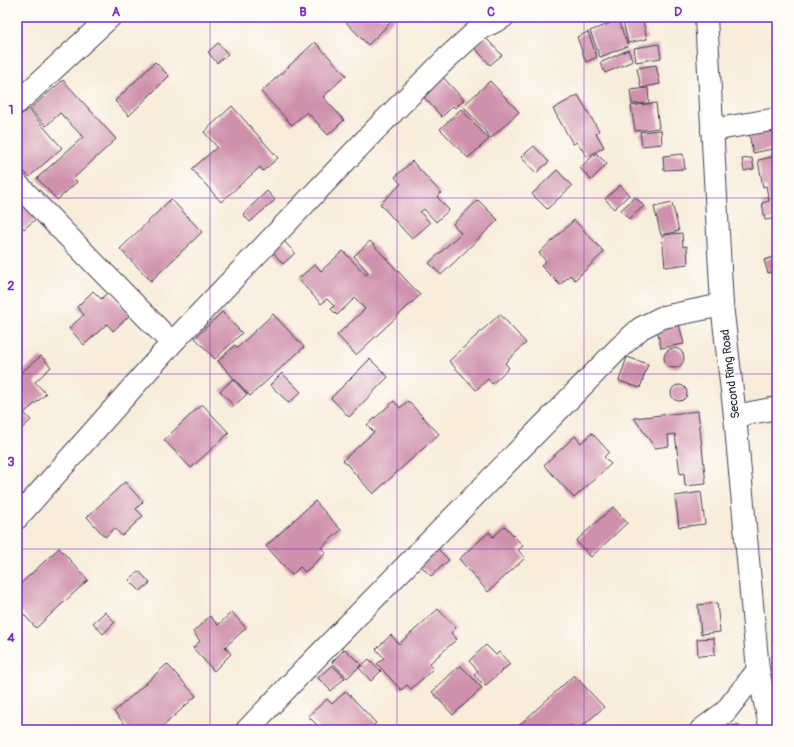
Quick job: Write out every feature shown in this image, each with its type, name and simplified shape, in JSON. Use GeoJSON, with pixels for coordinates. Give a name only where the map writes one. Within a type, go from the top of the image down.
{"type":"FeatureCollection","features":[{"type":"Feature","properties":{"kind":"street"},"geometry":{"type":"LineString","coordinates":[[17,103],[110,17]]}},
{"type":"Feature","properties":{"kind":"street"},"geometry":{"type":"LineString","coordinates":[[17,518],[172,343],[375,130],[447,58],[478,30],[503,17]]}},
{"type":"Feature","properties":{"kind":"street","name":"Second Ring Road"},"geometry":{"type":"LineString","coordinates":[[706,17],[722,305],[735,416],[758,670],[771,730]]}},
{"type":"Feature","properties":{"kind":"street"},"geometry":{"type":"LineString","coordinates":[[712,130],[777,119]]}},
{"type":"Feature","properties":{"kind":"street"},"geometry":{"type":"LineString","coordinates":[[17,184],[172,343]]}},
{"type":"Feature","properties":{"kind":"street"},"geometry":{"type":"LineString","coordinates":[[247,730],[335,638],[635,332],[663,317],[722,305]]}},
{"type":"Feature","properties":{"kind":"street"},"geometry":{"type":"LineString","coordinates":[[735,416],[777,408]]}},
{"type":"Feature","properties":{"kind":"street"},"geometry":{"type":"LineString","coordinates":[[701,730],[726,712],[758,670]]}},
{"type":"Feature","properties":{"kind":"building"},"geometry":{"type":"Polygon","coordinates":[[[341,17],[396,17],[368,45],[341,17]]]}},
{"type":"Feature","properties":{"kind":"building"},"geometry":{"type":"Polygon","coordinates":[[[600,17],[617,17],[617,19],[602,23],[600,17]]]}},
{"type":"Feature","properties":{"kind":"building"},"geometry":{"type":"Polygon","coordinates":[[[622,17],[642,17],[647,39],[628,43],[622,17]]]}},
{"type":"Feature","properties":{"kind":"building"},"geometry":{"type":"Polygon","coordinates":[[[618,20],[628,46],[600,57],[590,31],[618,20]]]}},
{"type":"Feature","properties":{"kind":"building"},"geometry":{"type":"Polygon","coordinates":[[[588,32],[597,57],[586,62],[577,37],[588,32]]]}},
{"type":"Feature","properties":{"kind":"building"},"geometry":{"type":"Polygon","coordinates":[[[485,37],[502,55],[490,65],[474,47],[485,37]]]}},
{"type":"Feature","properties":{"kind":"building"},"geometry":{"type":"Polygon","coordinates":[[[315,42],[346,75],[323,97],[344,120],[328,135],[307,112],[292,125],[261,92],[315,42]]]}},
{"type":"Feature","properties":{"kind":"building"},"geometry":{"type":"Polygon","coordinates":[[[218,43],[228,54],[217,63],[208,52],[218,43]]]}},
{"type":"Feature","properties":{"kind":"building"},"geometry":{"type":"Polygon","coordinates":[[[659,44],[661,58],[636,62],[634,48],[659,44]]]}},
{"type":"Feature","properties":{"kind":"building"},"geometry":{"type":"Polygon","coordinates":[[[628,50],[633,61],[605,73],[600,63],[628,50]]]}},
{"type":"Feature","properties":{"kind":"building"},"geometry":{"type":"Polygon","coordinates":[[[155,62],[169,76],[129,116],[115,101],[155,62]]]}},
{"type":"Feature","properties":{"kind":"building"},"geometry":{"type":"Polygon","coordinates":[[[656,65],[660,84],[641,88],[637,68],[656,65]]]}},
{"type":"Feature","properties":{"kind":"building"},"geometry":{"type":"Polygon","coordinates":[[[440,74],[464,100],[455,108],[453,106],[442,117],[419,92],[440,74]]]}},
{"type":"Feature","properties":{"kind":"building"},"geometry":{"type":"Polygon","coordinates":[[[63,80],[116,139],[74,178],[77,182],[57,200],[37,178],[83,137],[60,113],[46,126],[30,109],[63,80]]]}},
{"type":"Feature","properties":{"kind":"building"},"geometry":{"type":"Polygon","coordinates":[[[490,81],[519,112],[491,138],[463,106],[490,81]]]}},
{"type":"Feature","properties":{"kind":"building"},"geometry":{"type":"Polygon","coordinates":[[[648,88],[649,103],[632,104],[630,90],[648,88]]]}},
{"type":"Feature","properties":{"kind":"building"},"geometry":{"type":"Polygon","coordinates":[[[578,95],[599,131],[596,133],[604,147],[587,157],[577,142],[573,144],[553,109],[578,95]]]}},
{"type":"Feature","properties":{"kind":"building"},"geometry":{"type":"Polygon","coordinates":[[[656,103],[659,128],[635,131],[631,106],[656,103]]]}},
{"type":"Feature","properties":{"kind":"building"},"geometry":{"type":"Polygon","coordinates":[[[232,106],[278,158],[263,171],[260,167],[221,202],[192,169],[217,147],[204,132],[232,106]]]}},
{"type":"Feature","properties":{"kind":"building"},"geometry":{"type":"Polygon","coordinates":[[[28,109],[62,148],[29,177],[17,163],[17,118],[28,109]]]}},
{"type":"Feature","properties":{"kind":"building"},"geometry":{"type":"Polygon","coordinates":[[[461,109],[489,139],[468,158],[440,129],[461,109]]]}},
{"type":"Feature","properties":{"kind":"building"},"geometry":{"type":"Polygon","coordinates":[[[777,123],[777,148],[753,153],[748,129],[777,123]]]}},
{"type":"Feature","properties":{"kind":"building"},"geometry":{"type":"Polygon","coordinates":[[[661,130],[662,144],[642,146],[640,132],[661,130]]]}},
{"type":"Feature","properties":{"kind":"building"},"geometry":{"type":"Polygon","coordinates":[[[534,146],[549,162],[536,173],[521,157],[534,146]]]}},
{"type":"Feature","properties":{"kind":"building"},"geometry":{"type":"Polygon","coordinates":[[[596,153],[607,164],[591,180],[580,168],[596,153]]]}},
{"type":"Feature","properties":{"kind":"building"},"geometry":{"type":"Polygon","coordinates":[[[683,154],[685,169],[664,170],[663,156],[683,154]]]}},
{"type":"Feature","properties":{"kind":"building"},"geometry":{"type":"Polygon","coordinates":[[[777,156],[777,218],[765,220],[762,203],[769,201],[766,186],[763,187],[758,160],[777,156]]]}},
{"type":"Feature","properties":{"kind":"building"},"geometry":{"type":"Polygon","coordinates":[[[752,158],[754,169],[744,171],[742,159],[752,158]]]}},
{"type":"Feature","properties":{"kind":"building"},"geometry":{"type":"Polygon","coordinates":[[[412,161],[441,193],[437,197],[449,210],[436,222],[424,209],[420,212],[430,223],[412,239],[380,204],[401,184],[395,177],[412,161]]]}},
{"type":"Feature","properties":{"kind":"building"},"geometry":{"type":"Polygon","coordinates":[[[557,170],[572,186],[547,209],[532,194],[557,170]]]}},
{"type":"Feature","properties":{"kind":"building"},"geometry":{"type":"Polygon","coordinates":[[[17,185],[42,214],[24,229],[17,221],[17,185]]]}},
{"type":"Feature","properties":{"kind":"building"},"geometry":{"type":"Polygon","coordinates":[[[620,185],[629,195],[614,209],[605,199],[620,185]]]}},
{"type":"Feature","properties":{"kind":"building"},"geometry":{"type":"Polygon","coordinates":[[[267,191],[275,200],[250,222],[243,214],[267,191]]]}},
{"type":"Feature","properties":{"kind":"building"},"geometry":{"type":"Polygon","coordinates":[[[635,197],[644,206],[629,219],[621,210],[635,197]]]}},
{"type":"Feature","properties":{"kind":"building"},"geometry":{"type":"Polygon","coordinates":[[[171,199],[202,232],[151,281],[120,249],[171,199]]]}},
{"type":"Feature","properties":{"kind":"building"},"geometry":{"type":"Polygon","coordinates":[[[478,200],[498,220],[441,275],[429,263],[461,233],[453,224],[478,200]]]}},
{"type":"Feature","properties":{"kind":"building"},"geometry":{"type":"Polygon","coordinates":[[[672,203],[679,231],[663,235],[682,233],[683,247],[687,246],[688,264],[665,267],[662,235],[654,207],[672,203]]]}},
{"type":"Feature","properties":{"kind":"building"},"geometry":{"type":"Polygon","coordinates":[[[574,220],[604,252],[575,280],[570,275],[560,285],[541,266],[546,261],[539,253],[574,220]]]}},
{"type":"Feature","properties":{"kind":"building"},"geometry":{"type":"Polygon","coordinates":[[[283,240],[295,253],[283,264],[272,251],[283,240]]]}},
{"type":"Feature","properties":{"kind":"building"},"geometry":{"type":"Polygon","coordinates":[[[370,241],[420,295],[356,355],[337,335],[365,309],[355,298],[337,315],[331,309],[334,306],[327,299],[321,304],[298,279],[315,264],[321,271],[343,251],[366,275],[369,273],[354,256],[370,241]]]}},
{"type":"Feature","properties":{"kind":"building"},"geometry":{"type":"Polygon","coordinates":[[[777,256],[777,270],[768,273],[764,260],[777,256]]]}},
{"type":"Feature","properties":{"kind":"building"},"geometry":{"type":"Polygon","coordinates":[[[777,277],[777,287],[774,288],[772,278],[777,277]]]}},
{"type":"Feature","properties":{"kind":"building"},"geometry":{"type":"Polygon","coordinates":[[[93,291],[101,299],[108,292],[130,315],[113,331],[107,324],[84,345],[69,328],[84,315],[77,307],[93,291]]]}},
{"type":"Feature","properties":{"kind":"building"},"geometry":{"type":"Polygon","coordinates":[[[222,312],[242,333],[215,359],[195,338],[222,312]]]}},
{"type":"Feature","properties":{"kind":"building"},"geometry":{"type":"Polygon","coordinates":[[[273,314],[304,347],[250,396],[218,361],[235,345],[237,348],[273,314]]]}},
{"type":"Feature","properties":{"kind":"building"},"geometry":{"type":"Polygon","coordinates":[[[500,314],[526,343],[505,363],[509,368],[492,384],[488,379],[476,390],[449,361],[500,314]]]}},
{"type":"Feature","properties":{"kind":"building"},"geometry":{"type":"Polygon","coordinates":[[[679,324],[684,344],[661,348],[657,329],[679,324]]]}},
{"type":"Feature","properties":{"kind":"building"},"geometry":{"type":"Polygon","coordinates":[[[670,348],[678,348],[684,354],[684,362],[678,368],[670,368],[664,362],[664,354],[670,348]]]}},
{"type":"Feature","properties":{"kind":"building"},"geometry":{"type":"Polygon","coordinates":[[[41,356],[51,367],[35,382],[46,394],[24,413],[31,420],[17,433],[17,376],[41,356]]]}},
{"type":"Feature","properties":{"kind":"building"},"geometry":{"type":"Polygon","coordinates":[[[627,357],[648,364],[640,388],[619,381],[627,357]]]}},
{"type":"Feature","properties":{"kind":"building"},"geometry":{"type":"Polygon","coordinates":[[[370,359],[388,377],[349,417],[331,398],[370,359]]]}},
{"type":"Feature","properties":{"kind":"building"},"geometry":{"type":"Polygon","coordinates":[[[282,373],[301,392],[289,403],[270,385],[282,373]]]}},
{"type":"Feature","properties":{"kind":"building"},"geometry":{"type":"Polygon","coordinates":[[[233,379],[247,394],[234,406],[220,391],[233,379]]]}},
{"type":"Feature","properties":{"kind":"building"},"geometry":{"type":"Polygon","coordinates":[[[679,385],[685,387],[687,393],[685,399],[679,401],[673,399],[671,393],[673,387],[679,385]]]}},
{"type":"Feature","properties":{"kind":"building"},"geometry":{"type":"Polygon","coordinates":[[[394,401],[400,408],[408,401],[439,434],[373,494],[343,460],[374,432],[367,425],[394,401]]]}},
{"type":"Feature","properties":{"kind":"building"},"geometry":{"type":"Polygon","coordinates":[[[202,404],[229,433],[191,468],[164,440],[202,404]]]}},
{"type":"Feature","properties":{"kind":"building"},"geometry":{"type":"Polygon","coordinates":[[[698,411],[706,484],[685,486],[684,473],[680,474],[675,434],[668,435],[669,446],[655,448],[634,418],[698,411]]]}},
{"type":"Feature","properties":{"kind":"building"},"geometry":{"type":"Polygon","coordinates":[[[592,433],[609,452],[604,457],[611,464],[574,498],[544,465],[575,436],[581,443],[592,433]]]}},
{"type":"Feature","properties":{"kind":"building"},"geometry":{"type":"Polygon","coordinates":[[[125,482],[143,502],[136,509],[143,516],[122,536],[115,528],[105,537],[87,517],[125,482]]]}},
{"type":"Feature","properties":{"kind":"building"},"geometry":{"type":"Polygon","coordinates":[[[701,492],[705,524],[679,527],[675,496],[701,492]]]}},
{"type":"Feature","properties":{"kind":"building"},"geometry":{"type":"Polygon","coordinates":[[[315,501],[341,530],[321,548],[326,553],[305,572],[300,567],[292,575],[266,546],[315,501]]]}},
{"type":"Feature","properties":{"kind":"building"},"geometry":{"type":"Polygon","coordinates":[[[613,507],[627,523],[591,557],[576,541],[613,507]]]}},
{"type":"Feature","properties":{"kind":"building"},"geometry":{"type":"Polygon","coordinates":[[[505,526],[523,546],[518,550],[525,558],[488,592],[459,559],[489,532],[493,537],[505,526]]]}},
{"type":"Feature","properties":{"kind":"building"},"geometry":{"type":"Polygon","coordinates":[[[59,548],[88,580],[36,628],[17,607],[17,587],[59,548]]]}},
{"type":"Feature","properties":{"kind":"building"},"geometry":{"type":"Polygon","coordinates":[[[437,548],[449,560],[431,576],[420,565],[437,548]]]}},
{"type":"Feature","properties":{"kind":"building"},"geometry":{"type":"Polygon","coordinates":[[[139,571],[150,583],[140,591],[129,580],[139,571]]]}},
{"type":"Feature","properties":{"kind":"building"},"geometry":{"type":"Polygon","coordinates":[[[717,603],[720,632],[701,634],[698,605],[717,603]]]}},
{"type":"Feature","properties":{"kind":"building"},"geometry":{"type":"Polygon","coordinates":[[[438,609],[456,628],[451,633],[457,639],[429,664],[433,669],[411,689],[407,685],[401,690],[377,664],[384,658],[376,649],[391,635],[399,644],[438,609]]]}},
{"type":"Feature","properties":{"kind":"building"},"geometry":{"type":"Polygon","coordinates":[[[105,612],[115,622],[103,634],[93,623],[105,612]]]}},
{"type":"Feature","properties":{"kind":"building"},"geometry":{"type":"Polygon","coordinates":[[[232,612],[246,628],[225,647],[231,654],[214,671],[193,648],[200,641],[193,632],[210,616],[218,625],[232,612]]]}},
{"type":"Feature","properties":{"kind":"building"},"geometry":{"type":"Polygon","coordinates":[[[714,638],[715,655],[698,656],[697,639],[714,638]]]}},
{"type":"Feature","properties":{"kind":"building"},"geometry":{"type":"Polygon","coordinates":[[[486,645],[496,655],[499,652],[510,664],[485,686],[474,675],[478,671],[469,661],[486,645]]]}},
{"type":"Feature","properties":{"kind":"building"},"geometry":{"type":"Polygon","coordinates":[[[345,649],[361,665],[347,678],[332,662],[345,649]]]}},
{"type":"Feature","properties":{"kind":"building"},"geometry":{"type":"Polygon","coordinates":[[[369,659],[381,671],[371,681],[359,668],[369,659]]]}},
{"type":"Feature","properties":{"kind":"building"},"geometry":{"type":"Polygon","coordinates":[[[167,664],[196,696],[159,730],[130,730],[114,712],[167,664]]]}},
{"type":"Feature","properties":{"kind":"building"},"geometry":{"type":"Polygon","coordinates":[[[332,665],[345,678],[331,691],[318,678],[332,665]]]}},
{"type":"Feature","properties":{"kind":"building"},"geometry":{"type":"Polygon","coordinates":[[[460,665],[482,688],[453,715],[432,692],[460,665]]]}},
{"type":"Feature","properties":{"kind":"building"},"geometry":{"type":"Polygon","coordinates":[[[574,675],[604,707],[578,730],[575,730],[570,725],[565,730],[514,730],[574,675]]]}},
{"type":"Feature","properties":{"kind":"building"},"geometry":{"type":"Polygon","coordinates":[[[346,691],[376,723],[369,730],[317,730],[319,727],[308,716],[327,699],[332,704],[346,691]]]}},
{"type":"Feature","properties":{"kind":"building"},"geometry":{"type":"Polygon","coordinates":[[[739,725],[740,730],[723,730],[723,727],[739,725]]]}}]}
